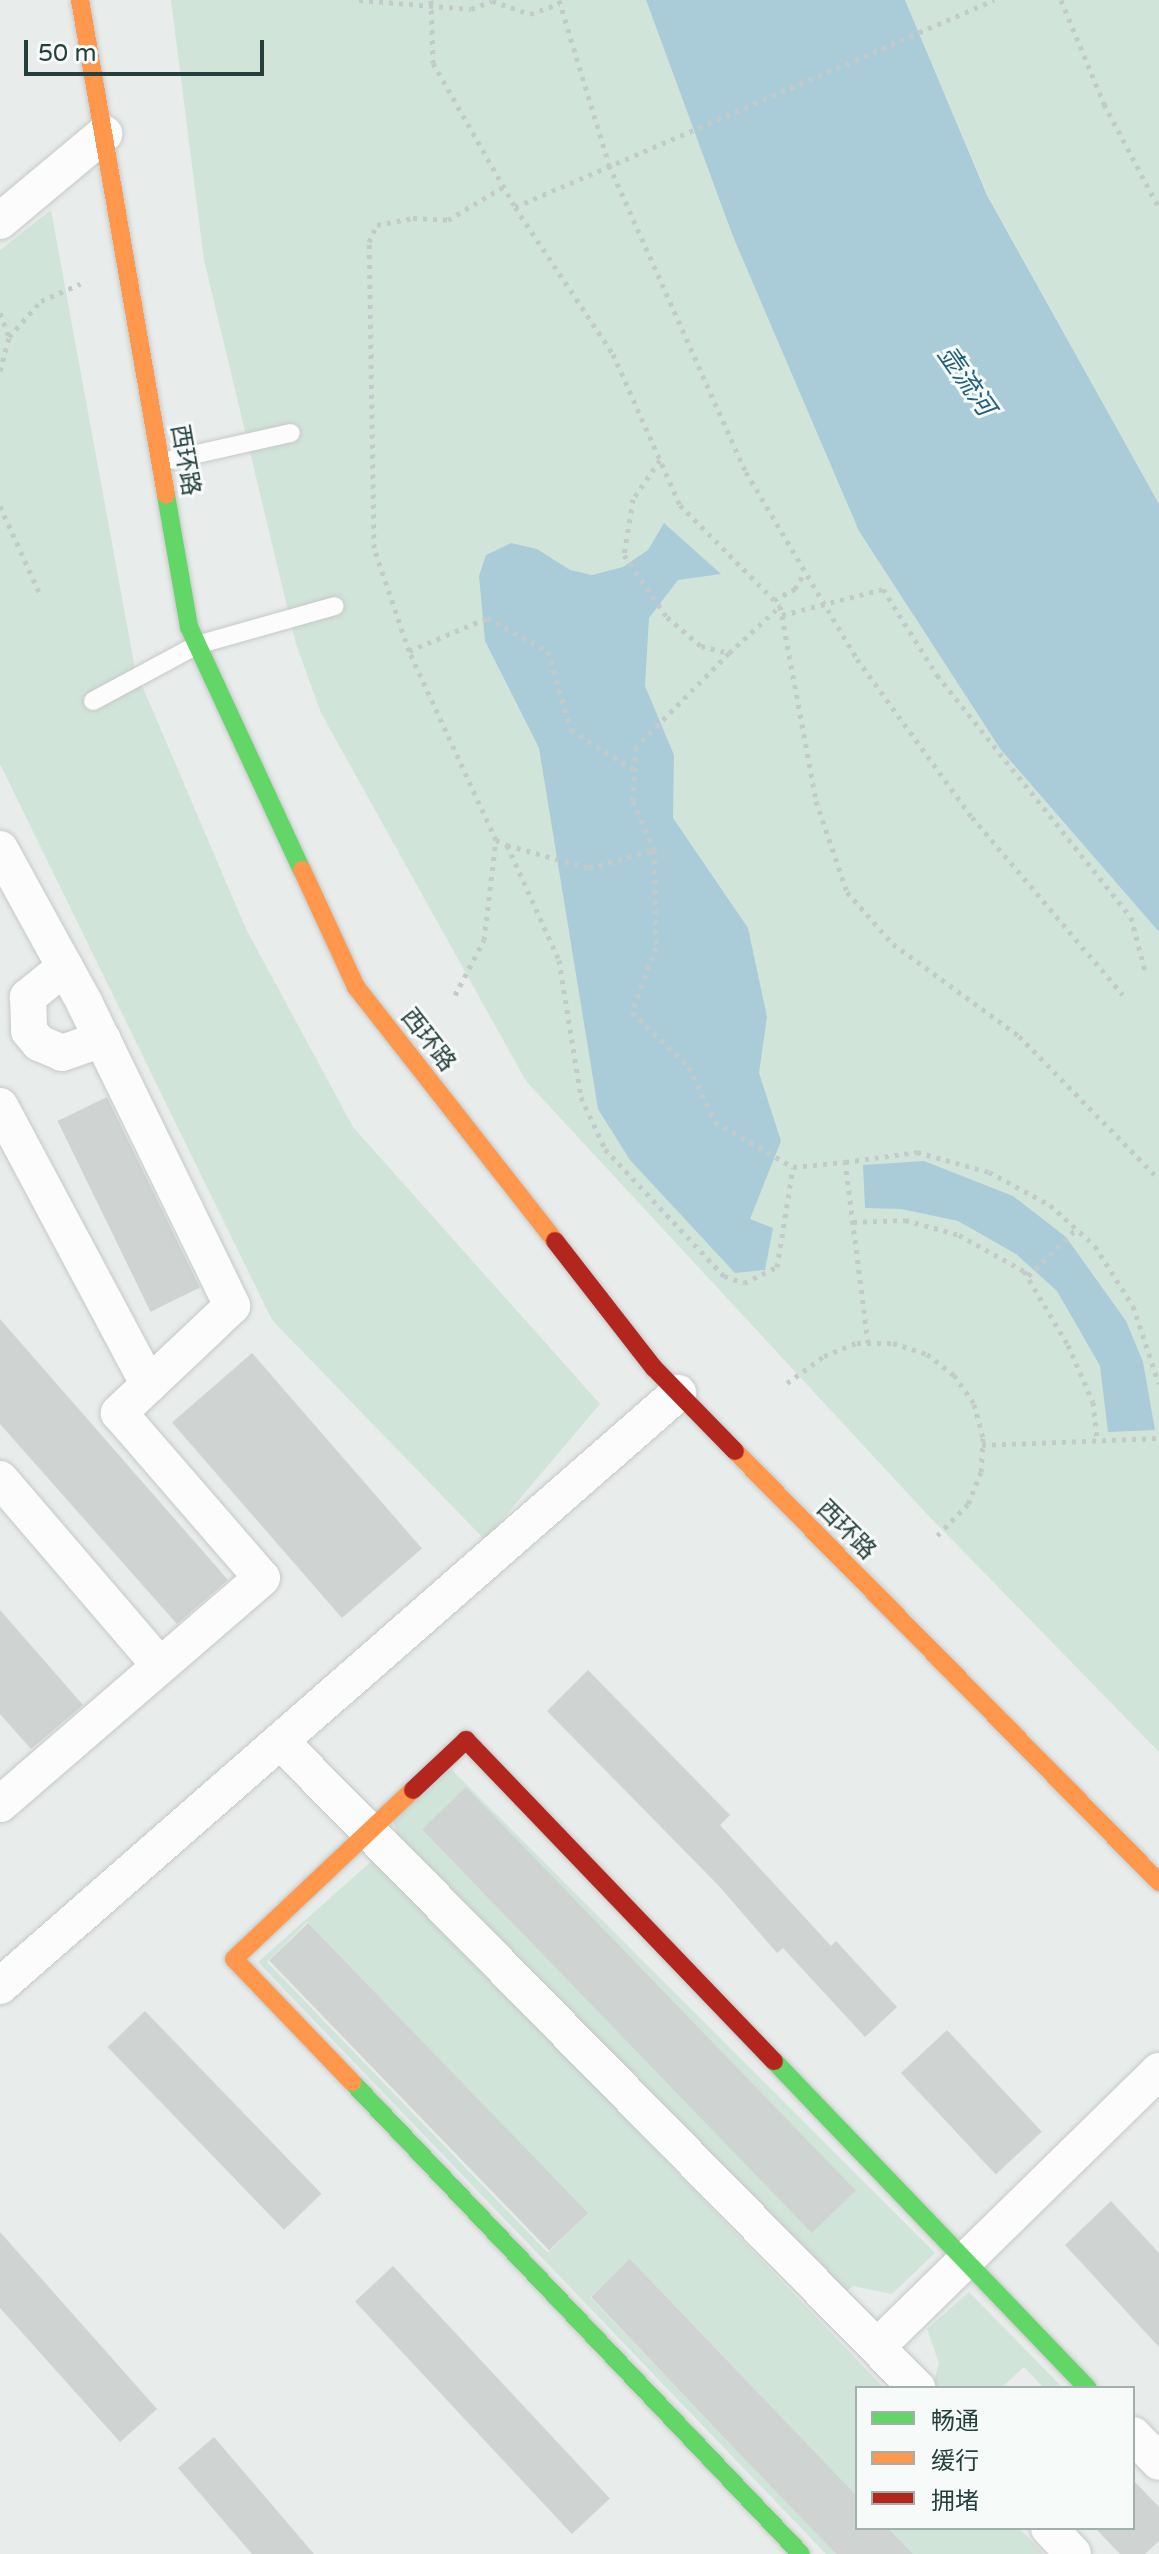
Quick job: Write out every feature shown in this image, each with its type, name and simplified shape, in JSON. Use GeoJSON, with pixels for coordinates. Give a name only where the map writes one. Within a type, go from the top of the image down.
{"type":"FeatureCollection","features":[{"type":"Feature","properties":{"kind":"main road","name":"西环路"},"geometry":{"type":"LineString","coordinates":[[80,0],[189,627],[356,987],[678,1393],[1159,1882]]}},
{"type":"Feature","properties":{"kind":"main road"},"geometry":{"type":"LineString","coordinates":[[801,2554],[234,1959],[466,1740],[1086,2386]]}},
{"type":"Feature","properties":{"kind":"street"},"geometry":{"type":"LineString","coordinates":[[0,221],[104,134]]}},
{"type":"Feature","properties":{"kind":"street"},"geometry":{"type":"LineString","coordinates":[[0,849],[103,1039],[232,1306],[119,1413],[262,1578],[160,1666],[6,1787]]}},
{"type":"Feature","properties":{"kind":"street"},"geometry":{"type":"LineString","coordinates":[[65,967],[28,997],[15,1038],[39,1043],[62,1053],[103,1039]]}},
{"type":"Feature","properties":{"kind":"street"},"geometry":{"type":"LineString","coordinates":[[0,1106],[149,1385]]}},
{"type":"Feature","properties":{"kind":"street"},"geometry":{"type":"LineString","coordinates":[[0,1986],[678,1393]]}},
{"type":"Feature","properties":{"kind":"street"},"geometry":{"type":"LineString","coordinates":[[0,1479],[160,1666]]}},
{"type":"Feature","properties":{"kind":"street"},"geometry":{"type":"LineString","coordinates":[[281,1742],[915,2386]]}},
{"type":"Feature","properties":{"kind":"street"},"geometry":{"type":"LineString","coordinates":[[878,2346],[1159,2071]]}},
{"type":"Feature","properties":{"kind":"street"},"geometry":{"type":"LineString","coordinates":[[1135,2437],[1159,2462]]}},
{"type":"Feature","properties":{"kind":"street"},"geometry":{"type":"LineString","coordinates":[[1051,2530],[1073,2554]]}},
{"type":"Feature","properties":{"kind":"lane"},"geometry":{"type":"LineString","coordinates":[[161,462],[291,433]]}},
{"type":"Feature","properties":{"kind":"lane"},"geometry":{"type":"LineString","coordinates":[[93,701],[197,645],[335,606]]}},
{"type":"Feature","properties":{"kind":"path"},"geometry":{"type":"LineString","coordinates":[[359,0],[432,2],[471,9],[492,1],[530,14],[559,2],[609,165],[746,472],[857,659],[972,817],[1123,995]]}},
{"type":"Feature","properties":{"kind":"path"},"geometry":{"type":"LineString","coordinates":[[515,207],[667,138],[994,0]]}},
{"type":"Feature","properties":{"kind":"path"},"geometry":{"type":"LineString","coordinates":[[1061,0],[1104,104],[1159,208]]}},
{"type":"Feature","properties":{"kind":"path"},"geometry":{"type":"LineString","coordinates":[[432,2],[433,63],[515,207],[613,354],[680,505],[780,606],[816,801],[847,892],[893,944],[1019,1036],[1159,1179]]}},
{"type":"Feature","properties":{"kind":"path"},"geometry":{"type":"LineString","coordinates":[[455,995],[484,940],[496,840],[409,651],[374,548],[369,242],[377,225],[413,218],[448,220],[503,187]]}},
{"type":"Feature","properties":{"kind":"path"},"geometry":{"type":"LineString","coordinates":[[0,371],[9,337],[41,301],[80,284]]}},
{"type":"Feature","properties":{"kind":"path"},"geometry":{"type":"LineString","coordinates":[[0,313],[9,337]]}},
{"type":"Feature","properties":{"kind":"path"},"geometry":{"type":"LineString","coordinates":[[660,460],[633,499],[624,555],[667,617],[701,646],[729,653]]}},
{"type":"Feature","properties":{"kind":"path"},"geometry":{"type":"LineString","coordinates":[[0,506],[39,592]]}},
{"type":"Feature","properties":{"kind":"path"},"geometry":{"type":"LineString","coordinates":[[774,600],[795,589],[806,572]]}},
{"type":"Feature","properties":{"kind":"path"},"geometry":{"type":"LineString","coordinates":[[782,615],[883,589],[937,675],[1131,917],[1145,971]]}},
{"type":"Feature","properties":{"kind":"path"},"geometry":{"type":"LineString","coordinates":[[780,606],[636,747],[633,801],[654,850],[656,947],[632,1012],[689,1067],[715,1122],[793,1167],[917,1152],[989,1172],[1050,1205],[1095,1246],[1133,1306],[1159,1384]]}},
{"type":"Feature","properties":{"kind":"path"},"geometry":{"type":"LineString","coordinates":[[409,651],[487,618],[548,651],[571,730],[635,771]]}},
{"type":"Feature","properties":{"kind":"path"},"geometry":{"type":"LineString","coordinates":[[496,840],[589,868],[654,850]]}},
{"type":"Feature","properties":{"kind":"path"},"geometry":{"type":"LineString","coordinates":[[507,845],[559,960],[581,1097],[605,1149],[724,1276],[744,1283],[777,1267],[793,1167]]}},
{"type":"Feature","properties":{"kind":"path"},"geometry":{"type":"LineString","coordinates":[[845,1162],[868,1343]]}},
{"type":"Feature","properties":{"kind":"path"},"geometry":{"type":"LineString","coordinates":[[853,1222],[905,1220],[959,1235],[1028,1276],[1046,1301],[1093,1402],[1097,1441]]}},
{"type":"Feature","properties":{"kind":"path"},"geometry":{"type":"LineString","coordinates":[[1028,1276],[1076,1229]]}},
{"type":"Feature","properties":{"kind":"path"},"geometry":{"type":"LineString","coordinates":[[787,1383],[824,1356],[868,1343],[893,1343],[927,1354],[954,1375],[974,1404],[982,1445],[981,1472],[968,1504],[934,1539]]}},
{"type":"Feature","properties":{"kind":"path"},"geometry":{"type":"LineString","coordinates":[[982,1445],[1159,1438]]}},
{"type":"Feature","properties":{"kind":"green space"},"geometry":{"type":"Polygon","coordinates":[[[171,0],[646,0],[732,234],[1001,750],[1159,932],[1159,1752],[925,1512],[526,1081],[321,713],[296,644],[204,260],[171,0]]]}},
{"type":"Feature","properties":{"kind":"green space"},"geometry":{"type":"Polygon","coordinates":[[[905,0],[1159,0],[1159,504],[987,194],[905,0]]]}},
{"type":"Feature","properties":{"kind":"green space"},"geometry":{"type":"Polygon","coordinates":[[[51,210],[135,669],[246,929],[353,1127],[600,1404],[485,1540],[272,1320],[0,764],[0,250],[51,210]]]}},
{"type":"Feature","properties":{"kind":"green space"},"geometry":{"type":"Polygon","coordinates":[[[450,1768],[935,2253],[892,2294],[853,2286],[843,2294],[399,1843],[393,1819],[450,1768]]]}},
{"type":"Feature","properties":{"kind":"green space"},"geometry":{"type":"Polygon","coordinates":[[[375,1858],[882,2386],[855,2386],[855,2494],[631,2260],[590,2297],[836,2554],[826,2554],[258,1962],[375,1858]],[[307,1922],[267,1962],[548,2253],[587,2213],[307,1922]]]}},
{"type":"Feature","properties":{"kind":"green space"},"geometry":{"type":"Polygon","coordinates":[[[969,2292],[1061,2386],[1042,2386],[1024,2367],[1003,2386],[933,2386],[939,2363],[927,2329],[969,2292]]]}},
{"type":"Feature","properties":{"kind":"green space"},"geometry":{"type":"Polygon","coordinates":[[[890,2530],[1021,2530],[1044,2554],[913,2554],[890,2530]]]}},
{"type":"Feature","properties":{"kind":"water","name":"壶流河"},"geometry":{"type":"Polygon","coordinates":[[[646,0],[905,0],[987,195],[1159,504],[1159,932],[1001,750],[859,531],[732,234],[646,0]]]}},
{"type":"Feature","properties":{"kind":"water"},"geometry":{"type":"Polygon","coordinates":[[[664,523],[721,574],[678,580],[649,618],[645,686],[674,755],[673,818],[748,928],[767,1017],[759,1073],[781,1141],[750,1219],[773,1228],[765,1270],[735,1273],[630,1160],[598,1109],[539,748],[485,641],[479,576],[486,555],[511,543],[537,549],[570,570],[592,575],[623,567],[648,550],[664,523]]]}},
{"type":"Feature","properties":{"kind":"water"},"geometry":{"type":"Polygon","coordinates":[[[924,1161],[1013,1196],[1066,1237],[1126,1321],[1143,1362],[1155,1430],[1108,1432],[1100,1366],[1057,1291],[1016,1254],[958,1221],[901,1209],[865,1208],[863,1165],[924,1161]]]}},
{"type":"Feature","properties":{"kind":"building"},"geometry":{"type":"Polygon","coordinates":[[[107,1097],[200,1288],[151,1312],[58,1121],[107,1097]]]}},
{"type":"Feature","properties":{"kind":"building"},"geometry":{"type":"Polygon","coordinates":[[[0,1319],[228,1580],[177,1624],[0,1424],[0,1319]]]}},
{"type":"Feature","properties":{"kind":"building"},"geometry":{"type":"Polygon","coordinates":[[[252,1353],[422,1548],[342,1618],[172,1423],[252,1353]]]}},
{"type":"Feature","properties":{"kind":"building"},"geometry":{"type":"Polygon","coordinates":[[[0,1610],[83,1705],[31,1749],[0,1714],[0,1610]]]}},
{"type":"Feature","properties":{"kind":"building"},"geometry":{"type":"Polygon","coordinates":[[[588,1670],[730,1815],[720,1825],[831,1946],[836,1941],[897,2007],[865,2037],[783,1948],[777,1953],[719,1886],[547,1711],[588,1670]]]}},
{"type":"Feature","properties":{"kind":"building"},"geometry":{"type":"Polygon","coordinates":[[[466,1787],[856,2191],[812,2233],[422,1829],[466,1787]]]}},
{"type":"Feature","properties":{"kind":"building"},"geometry":{"type":"Polygon","coordinates":[[[308,1923],[588,2213],[549,2250],[269,1961],[308,1923]]]}},
{"type":"Feature","properties":{"kind":"building"},"geometry":{"type":"Polygon","coordinates":[[[145,2011],[321,2194],[284,2230],[108,2047],[145,2011]]]}},
{"type":"Feature","properties":{"kind":"building"},"geometry":{"type":"Polygon","coordinates":[[[947,2030],[1042,2132],[996,2175],[901,2073],[947,2030]]]}},
{"type":"Feature","properties":{"kind":"building"},"geometry":{"type":"Polygon","coordinates":[[[1111,2201],[1159,2253],[1159,2347],[1065,2245],[1111,2201]]]}},
{"type":"Feature","properties":{"kind":"building"},"geometry":{"type":"Polygon","coordinates":[[[0,2232],[157,2409],[120,2442],[0,2308],[0,2232]]]}},
{"type":"Feature","properties":{"kind":"building"},"geometry":{"type":"Polygon","coordinates":[[[630,2259],[855,2494],[855,2530],[890,2530],[913,2554],[836,2554],[591,2297],[630,2259]]]}},
{"type":"Feature","properties":{"kind":"building"},"geometry":{"type":"Polygon","coordinates":[[[393,2266],[610,2499],[572,2534],[355,2301],[393,2266]]]}},
{"type":"Feature","properties":{"kind":"building"},"geometry":{"type":"Polygon","coordinates":[[[214,2437],[314,2554],[252,2554],[178,2468],[214,2437]]]}},
{"type":"Feature","properties":{"kind":"building"},"geometry":{"type":"Polygon","coordinates":[[[1135,2482],[1159,2507],[1159,2541],[1145,2554],[1120,2554],[1097,2530],[1135,2530],[1135,2482]]]}},
{"type":"Feature","properties":{"kind":"traffic: fast"},"geometry":{"type":"LineString","coordinates":[[166,495],[189,627],[302,870]]}},
{"type":"Feature","properties":{"kind":"traffic: fast"},"geometry":{"type":"LineString","coordinates":[[774,2061],[1086,2386]]}},
{"type":"Feature","properties":{"kind":"traffic: fast"},"geometry":{"type":"LineString","coordinates":[[352,2082],[801,2554]]}},
{"type":"Feature","properties":{"kind":"traffic: slow"},"geometry":{"type":"LineString","coordinates":[[80,0],[166,495]]}},
{"type":"Feature","properties":{"kind":"traffic: slow"},"geometry":{"type":"LineString","coordinates":[[302,870],[356,987],[555,1241]]}},
{"type":"Feature","properties":{"kind":"traffic: slow"},"geometry":{"type":"LineString","coordinates":[[735,1451],[1159,1882]]}},
{"type":"Feature","properties":{"kind":"traffic: slow"},"geometry":{"type":"LineString","coordinates":[[352,2082],[234,1959],[413,1790]]}},
{"type":"Feature","properties":{"kind":"traffic: jam"},"geometry":{"type":"LineString","coordinates":[[555,1241],[654,1368],[735,1451]]}},
{"type":"Feature","properties":{"kind":"traffic: jam"},"geometry":{"type":"LineString","coordinates":[[413,1790],[466,1740],[774,2061]]}}]}
